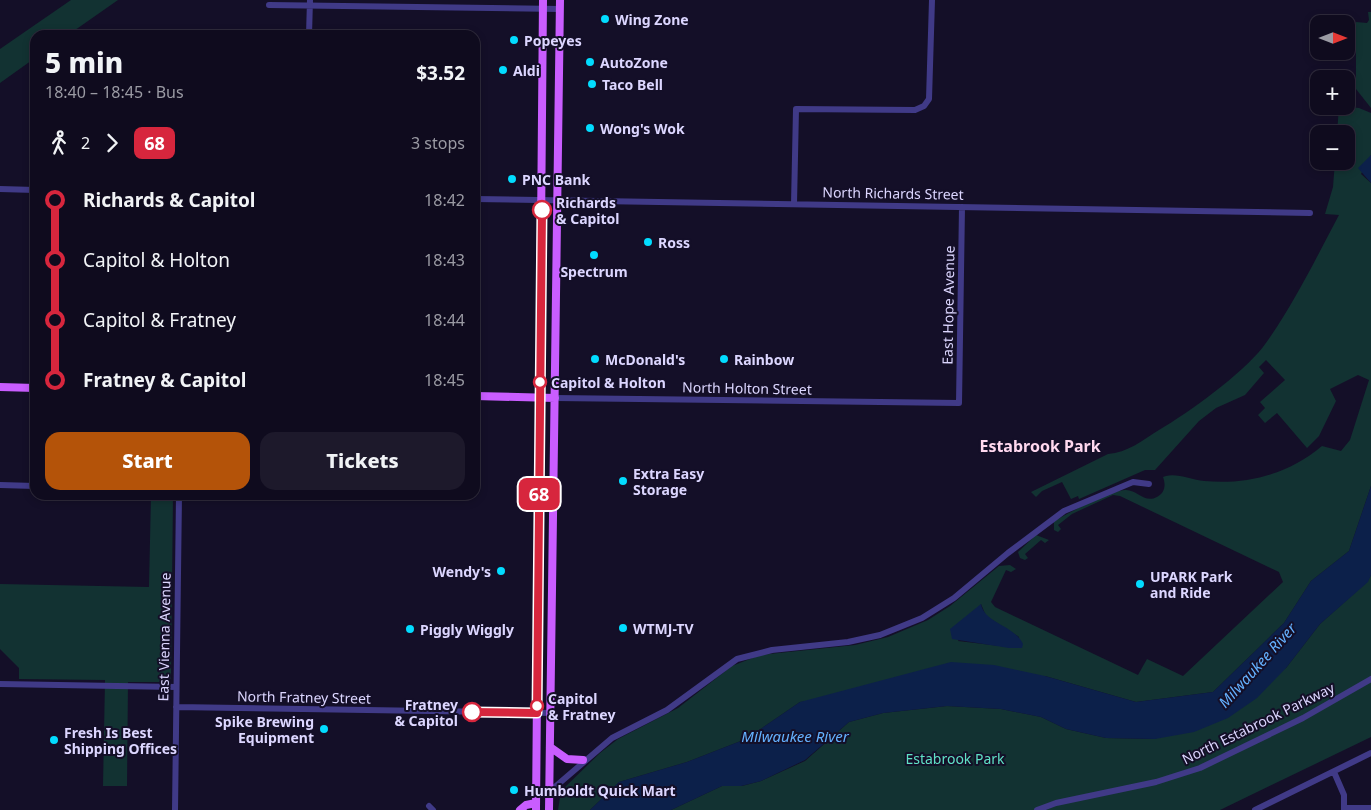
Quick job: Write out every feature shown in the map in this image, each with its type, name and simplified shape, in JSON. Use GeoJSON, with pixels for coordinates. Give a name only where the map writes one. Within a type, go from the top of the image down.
{"type":"FeatureCollection","features":[{"type":"Feature","properties":{"kind":"main road"},"geometry":{"type":"LineString","coordinates":[[536,806],[543,0]]}},
{"type":"Feature","properties":{"kind":"main road"},"geometry":{"type":"LineString","coordinates":[[549,810],[560,0]]}},
{"type":"Feature","properties":{"kind":"main road"},"geometry":{"type":"LineString","coordinates":[[0,387],[30,388]]}},
{"type":"Feature","properties":{"kind":"main road","name":"North Holton Street"},"geometry":{"type":"LineString","coordinates":[[480,396],[555,398]]}},
{"type":"Feature","properties":{"kind":"main road"},"geometry":{"type":"LineString","coordinates":[[550,747],[567,759],[583,760]]}},
{"type":"Feature","properties":{"kind":"main road"},"geometry":{"type":"LineString","coordinates":[[531,810],[549,792]]}},
{"type":"Feature","properties":{"kind":"main road"},"geometry":{"type":"LineString","coordinates":[[520,810],[526,805],[536,806]]}},
{"type":"Feature","properties":{"kind":"street"},"geometry":{"type":"LineString","coordinates":[[794,204],[796,109],[914,110],[924,106],[929,100],[932,0]]}},
{"type":"Feature","properties":{"kind":"street"},"geometry":{"type":"LineString","coordinates":[[269,5],[310,3],[436,4],[560,9]]}},
{"type":"Feature","properties":{"kind":"street"},"geometry":{"type":"LineString","coordinates":[[310,3],[310,30]]}},
{"type":"Feature","properties":{"kind":"street"},"geometry":{"type":"LineString","coordinates":[[0,189],[30,190]]}},
{"type":"Feature","properties":{"kind":"street","name":"North Richards Street"},"geometry":{"type":"LineString","coordinates":[[480,199],[1310,213]]}},
{"type":"Feature","properties":{"kind":"street","name":"East Hope Avenue"},"geometry":{"type":"LineString","coordinates":[[959,404],[962,207]]}},
{"type":"Feature","properties":{"kind":"street","name":"North Holton Street"},"geometry":{"type":"LineString","coordinates":[[555,398],[959,404]]}},
{"type":"Feature","properties":{"kind":"street"},"geometry":{"type":"LineString","coordinates":[[549,792],[583,760],[612,738],[676,704],[737,659],[772,650],[848,642],[880,635],[922,618],[954,598],[1064,510],[1133,482],[1149,484]]}},
{"type":"Feature","properties":{"kind":"street"},"geometry":{"type":"LineString","coordinates":[[0,485],[30,486]]}},
{"type":"Feature","properties":{"kind":"street","name":"East Vienna Avenue"},"geometry":{"type":"LineString","coordinates":[[175,810],[179,500]]}},
{"type":"Feature","properties":{"kind":"street","name":"North Estabrook Parkway"},"geometry":{"type":"LineString","coordinates":[[1037,810],[1056,803],[1156,782],[1200,768],[1303,718],[1371,679]]}},
{"type":"Feature","properties":{"kind":"street"},"geometry":{"type":"LineString","coordinates":[[0,684],[176,687]]}},
{"type":"Feature","properties":{"kind":"street","name":"North Fratney Street"},"geometry":{"type":"LineString","coordinates":[[176,708],[551,713]]}},
{"type":"Feature","properties":{"kind":"street"},"geometry":{"type":"LineString","coordinates":[[1255,810],[1371,754]]}},
{"type":"Feature","properties":{"kind":"street"},"geometry":{"type":"LineString","coordinates":[[1334,772],[1344,795],[1344,809],[1371,808]]}},
{"type":"Feature","properties":{"kind":"green space"},"geometry":{"type":"Polygon","coordinates":[[[71,0],[118,0],[75,30],[30,30],[30,62],[0,83],[0,49],[71,0]]]}},
{"type":"Feature","properties":{"kind":"green space"},"geometry":{"type":"Polygon","coordinates":[[[1368,12],[1371,12],[1371,108],[1356,89],[1356,22],[1367,23],[1369,20],[1368,12]]]}},
{"type":"Feature","properties":{"kind":"green space"},"geometry":{"type":"Polygon","coordinates":[[[1355,108],[1371,113],[1371,155],[1361,174],[1371,183],[1371,486],[1349,551],[1311,581],[1284,623],[1213,692],[1136,702],[1045,676],[800,702],[746,739],[687,762],[619,782],[590,810],[558,810],[561,791],[600,753],[618,739],[678,708],[732,666],[760,655],[855,645],[888,637],[928,620],[950,606],[999,566],[1010,565],[1016,569],[1011,572],[1006,570],[991,602],[995,607],[1138,675],[1147,659],[1183,676],[1283,582],[1279,572],[1120,496],[1113,495],[1072,514],[1058,525],[1061,529],[1058,532],[1054,530],[1054,521],[1118,491],[1129,490],[1144,498],[1152,499],[1163,491],[1165,486],[1163,477],[1170,475],[1220,482],[1252,479],[1267,476],[1296,464],[1322,446],[1341,451],[1350,440],[1369,380],[1358,375],[1330,389],[1336,401],[1319,436],[1307,448],[1277,413],[1265,423],[1258,415],[1265,408],[1260,402],[1285,380],[1266,360],[1259,367],[1264,373],[1245,395],[1216,408],[1199,421],[1155,470],[1145,470],[1079,499],[1078,496],[1071,499],[1062,482],[1042,491],[1036,497],[1031,492],[1108,454],[1128,449],[1141,442],[1185,414],[1254,358],[1294,299],[1339,215],[1325,214],[1333,187],[1334,170],[1355,170],[1355,125],[1338,125],[1338,115],[1355,115],[1355,108]],[[981,604],[958,641],[1017,648],[1019,637],[986,616],[981,604]]]}},
{"type":"Feature","properties":{"kind":"green space"},"geometry":{"type":"Polygon","coordinates":[[[151,500],[173,500],[171,678],[168,682],[128,682],[127,786],[103,786],[105,680],[19,679],[19,668],[0,649],[0,584],[149,587],[151,500]]]}},
{"type":"Feature","properties":{"kind":"green space"},"geometry":{"type":"Polygon","coordinates":[[[1036,535],[1049,540],[1045,543],[1041,540],[1025,554],[1028,558],[1025,560],[1020,558],[1018,552],[1036,535]]]}},
{"type":"Feature","properties":{"kind":"green space","name":"Estabrook Park"},"geometry":{"type":"Polygon","coordinates":[[[1371,575],[1371,737],[1220,810],[671,810],[722,786],[742,786],[761,781],[805,761],[849,722],[883,713],[947,706],[1001,709],[1041,717],[1066,729],[1106,738],[1155,739],[1286,668],[1320,624],[1367,582],[1371,575]]]}},
{"type":"Feature","properties":{"kind":"water"},"geometry":{"type":"Polygon","coordinates":[[[1371,155],[1371,183],[1358,168],[1371,155]]]}},
{"type":"Feature","properties":{"kind":"water","name":"Milwaukee River"},"geometry":{"type":"Polygon","coordinates":[[[1371,486],[1371,575],[1368,582],[1320,624],[1286,668],[1257,698],[1228,718],[1194,732],[1155,739],[1106,738],[1066,729],[1041,717],[1001,709],[947,706],[883,713],[849,722],[805,760],[761,781],[741,786],[722,786],[671,810],[590,810],[619,782],[687,762],[746,739],[800,702],[951,662],[994,665],[1045,676],[1136,702],[1213,692],[1284,623],[1311,581],[1349,551],[1371,486]]]}},
{"type":"Feature","properties":{"kind":"water"},"geometry":{"type":"Polygon","coordinates":[[[981,604],[988,616],[1019,638],[1023,644],[1022,648],[1009,648],[952,639],[950,629],[981,604]]]}},
{"type":"Feature","properties":{"kind":"bus line","name":"68"},"geometry":{"type":"LineString","coordinates":[[472,712],[537,713],[542,210]]}},
{"type":"Feature","properties":{"kind":"place","name":"Wing Zone"},"geometry":{"type":"Point","coordinates":[605,19]}},
{"type":"Feature","properties":{"kind":"place","name":"Popeyes"},"geometry":{"type":"Point","coordinates":[514,40]}},
{"type":"Feature","properties":{"kind":"place","name":"AutoZone"},"geometry":{"type":"Point","coordinates":[590,62]}},
{"type":"Feature","properties":{"kind":"place","name":"Aldi"},"geometry":{"type":"Point","coordinates":[503,70]}},
{"type":"Feature","properties":{"kind":"place","name":"Taco Bell"},"geometry":{"type":"Point","coordinates":[592,84]}},
{"type":"Feature","properties":{"kind":"place","name":"Wong's Wok"},"geometry":{"type":"Point","coordinates":[590,128]}},
{"type":"Feature","properties":{"kind":"place","name":"PNC Bank"},"geometry":{"type":"Point","coordinates":[512,179]}},
{"type":"Feature","properties":{"kind":"place","name":"Richards & Capitol"},"geometry":{"type":"Point","coordinates":[542,210]}},
{"type":"Feature","properties":{"kind":"place","name":"Ross"},"geometry":{"type":"Point","coordinates":[648,242]}},
{"type":"Feature","properties":{"kind":"place","name":"Spectrum"},"geometry":{"type":"Point","coordinates":[594,255]}},
{"type":"Feature","properties":{"kind":"place","name":"McDonald's"},"geometry":{"type":"Point","coordinates":[595,359]}},
{"type":"Feature","properties":{"kind":"place","name":"Rainbow"},"geometry":{"type":"Point","coordinates":[724,359]}},
{"type":"Feature","properties":{"kind":"place","name":"Capitol & Holton"},"geometry":{"type":"Point","coordinates":[540,382]}},
{"type":"Feature","properties":{"kind":"place","name":"Extra Easy Storage"},"geometry":{"type":"Point","coordinates":[623,481]}},
{"type":"Feature","properties":{"kind":"place","name":"Wendy's"},"geometry":{"type":"Point","coordinates":[501,571]}},
{"type":"Feature","properties":{"kind":"place","name":"UPARK Park and Ride"},"geometry":{"type":"Point","coordinates":[1140,584]}},
{"type":"Feature","properties":{"kind":"place","name":"WTMJ-TV"},"geometry":{"type":"Point","coordinates":[623,628]}},
{"type":"Feature","properties":{"kind":"place","name":"Piggly Wiggly"},"geometry":{"type":"Point","coordinates":[410,629]}},
{"type":"Feature","properties":{"kind":"place","name":"Capitol & Fratney"},"geometry":{"type":"Point","coordinates":[537,706]}},
{"type":"Feature","properties":{"kind":"place","name":"Fratney & Capitol"},"geometry":{"type":"Point","coordinates":[472,712]}},
{"type":"Feature","properties":{"kind":"place","name":"Spike Brewing Equipment"},"geometry":{"type":"Point","coordinates":[324,729]}},
{"type":"Feature","properties":{"kind":"place","name":"Fresh Is Best Shipping Offices"},"geometry":{"type":"Point","coordinates":[54,740]}},
{"type":"Feature","properties":{"kind":"place","name":"Humboldt Quick Mart"},"geometry":{"type":"Point","coordinates":[514,790]}},
{"type":"Feature","properties":{"kind":"district","name":"Estabrook Park"},"geometry":{"type":"Point","coordinates":[1040,446]}}]}
